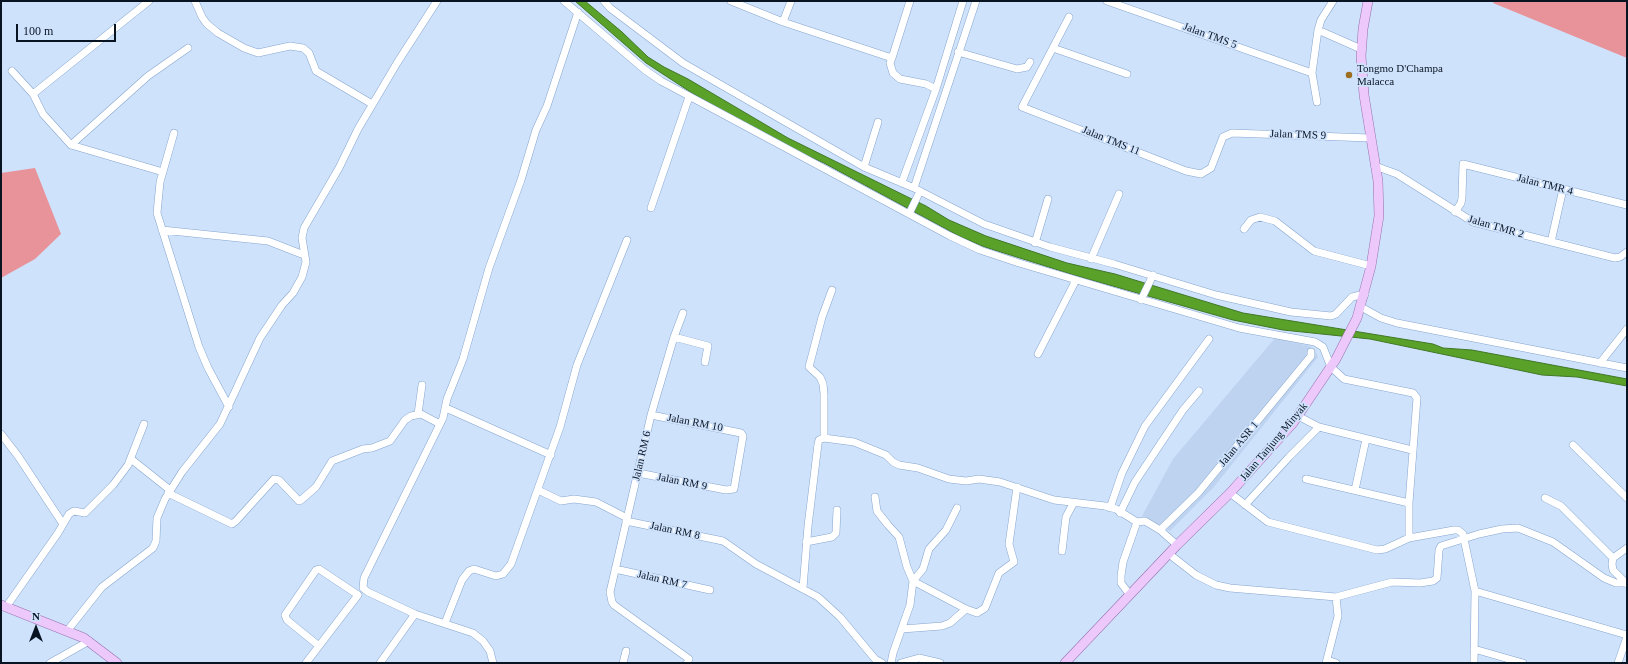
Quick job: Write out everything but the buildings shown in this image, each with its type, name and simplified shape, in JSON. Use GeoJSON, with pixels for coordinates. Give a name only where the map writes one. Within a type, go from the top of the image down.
{"type":"FeatureCollection","features":[{"type":"Feature","properties":{"kind":"main road","name":"Jalan Tanjung Minyak"},"geometry":{"type":"LineString","coordinates":[[1065,663],[1177,545],[1230,493],[1298,416],[1331,367],[1357,318],[1365,294],[1379,216],[1379,194],[1362,82],[1361,49],[1368,1]]}},
{"type":"Feature","properties":{"kind":"main road"},"geometry":{"type":"LineString","coordinates":[[4,606],[89,641],[117,663]]}},
{"type":"Feature","properties":{"kind":"street"},"geometry":{"type":"LineString","coordinates":[[33,94],[149,1]]}},
{"type":"Feature","properties":{"kind":"street"},"geometry":{"type":"LineString","coordinates":[[195,1],[207,24],[218,33],[244,48],[258,53],[290,46],[303,48],[309,53],[316,71],[345,90],[372,104]]}},
{"type":"Feature","properties":{"kind":"street"},"geometry":{"type":"LineString","coordinates":[[67,631],[102,587],[153,548],[156,541],[157,518],[169,491],[220,424],[260,338],[293,293],[302,276],[306,262],[302,238],[304,228],[339,168],[372,104],[404,50],[437,1]]}},
{"type":"Feature","properties":{"kind":"street"},"geometry":{"type":"LineString","coordinates":[[564,1],[645,70],[689,97],[980,250],[1076,280],[1142,297],[1239,328],[1315,342],[1323,347],[1331,367],[1344,379],[1413,393],[1417,398],[1412,450],[1409,538]]}},
{"type":"Feature","properties":{"kind":"street"},"geometry":{"type":"LineString","coordinates":[[604,1],[610,8],[683,63],[864,167],[902,182],[984,224],[1035,243],[1152,277],[1224,297],[1291,312],[1330,316],[1336,314],[1352,297],[1365,294]]}},
{"type":"Feature","properties":{"kind":"street"},"geometry":{"type":"LineString","coordinates":[[731,1],[783,22],[892,58]]}},
{"type":"Feature","properties":{"kind":"street"},"geometry":{"type":"LineString","coordinates":[[783,22],[791,1]]}},
{"type":"Feature","properties":{"kind":"street"},"geometry":{"type":"LineString","coordinates":[[902,182],[936,89],[964,1]]}},
{"type":"Feature","properties":{"kind":"street"},"geometry":{"type":"LineString","coordinates":[[910,212],[918,191],[958,52],[976,1]]}},
{"type":"Feature","properties":{"kind":"street","name":"Jalan TMS 5"},"geometry":{"type":"LineString","coordinates":[[1108,1],[1312,73]]}},
{"type":"Feature","properties":{"kind":"street"},"geometry":{"type":"LineString","coordinates":[[1317,102],[1312,73],[1318,30],[1321,20],[1333,1]]}},
{"type":"Feature","properties":{"kind":"street"},"geometry":{"type":"LineString","coordinates":[[908,2],[890,64],[893,73],[900,79],[926,84],[936,89]]}},
{"type":"Feature","properties":{"kind":"street"},"geometry":{"type":"LineString","coordinates":[[306,663],[363,588],[364,578],[440,424],[446,408],[447,399],[463,359],[489,268],[521,180],[536,130],[546,106],[578,12]]}},
{"type":"Feature","properties":{"kind":"street"},"geometry":{"type":"LineString","coordinates":[[1070,17],[1053,48],[1127,74]]}},
{"type":"Feature","properties":{"kind":"street"},"geometry":{"type":"LineString","coordinates":[[957,23],[967,25]]}},
{"type":"Feature","properties":{"kind":"street"},"geometry":{"type":"LineString","coordinates":[[1318,30],[1361,49]]}},
{"type":"Feature","properties":{"kind":"street"},"geometry":{"type":"LineString","coordinates":[[71,145],[148,76],[188,48]]}},
{"type":"Feature","properties":{"kind":"street","name":"Jalan TMS 11"},"geometry":{"type":"LineString","coordinates":[[1053,48],[1022,107],[1186,171],[1201,174],[1211,168],[1223,137],[1226,134]]}},
{"type":"Feature","properties":{"kind":"street"},"geometry":{"type":"LineString","coordinates":[[958,52],[1017,70],[1027,67],[1030,62]]}},
{"type":"Feature","properties":{"kind":"street"},"geometry":{"type":"LineString","coordinates":[[12,71],[33,94],[43,114],[71,145],[163,172]]}},
{"type":"Feature","properties":{"kind":"street"},"geometry":{"type":"LineString","coordinates":[[652,208],[689,97]]}},
{"type":"Feature","properties":{"kind":"street"},"geometry":{"type":"LineString","coordinates":[[864,167],[878,122]]}},
{"type":"Feature","properties":{"kind":"street"},"geometry":{"type":"LineString","coordinates":[[174,133],[160,182],[157,213],[199,347],[208,368],[229,407]]}},
{"type":"Feature","properties":{"kind":"street","name":"Jalan TMS 9"},"geometry":{"type":"LineString","coordinates":[[1226,134],[1370,138]]}},
{"type":"Feature","properties":{"kind":"street","name":"Jalan TMR 4"},"geometry":{"type":"LineString","coordinates":[[1455,212],[1461,203],[1462,198],[1463,164],[1627,205]]}},
{"type":"Feature","properties":{"kind":"street","name":"Jalan TMR 2"},"geometry":{"type":"LineString","coordinates":[[1375,166],[1397,174],[1473,222],[1615,258],[1620,257],[1627,252]]}},
{"type":"Feature","properties":{"kind":"street"},"geometry":{"type":"LineString","coordinates":[[1551,242],[1563,189]]}},
{"type":"Feature","properties":{"kind":"street"},"geometry":{"type":"LineString","coordinates":[[1091,259],[1119,194]]}},
{"type":"Feature","properties":{"kind":"street"},"geometry":{"type":"LineString","coordinates":[[1035,243],[1048,199]]}},
{"type":"Feature","properties":{"kind":"street"},"geometry":{"type":"LineString","coordinates":[[1244,229],[1251,220],[1260,217],[1275,222],[1314,251],[1371,266]]}},
{"type":"Feature","properties":{"kind":"street"},"geometry":{"type":"LineString","coordinates":[[162,230],[268,241],[304,255]]}},
{"type":"Feature","properties":{"kind":"street"},"geometry":{"type":"LineString","coordinates":[[445,623],[462,580],[469,571],[474,569],[496,576],[503,574],[511,564],[560,427],[577,365],[627,240]]}},
{"type":"Feature","properties":{"kind":"street"},"geometry":{"type":"LineString","coordinates":[[1142,297],[1152,277]]}},
{"type":"Feature","properties":{"kind":"street"},"geometry":{"type":"LineString","coordinates":[[1038,354],[1076,280]]}},
{"type":"Feature","properties":{"kind":"street"},"geometry":{"type":"LineString","coordinates":[[824,438],[823,384],[820,377],[809,367],[822,317],[832,290]]}},
{"type":"Feature","properties":{"kind":"street"},"geometry":{"type":"LineString","coordinates":[[1361,307],[1381,318],[1397,324],[1627,368]]}},
{"type":"Feature","properties":{"kind":"street","name":"Jalan RM 6"},"geometry":{"type":"LineString","coordinates":[[683,312],[651,415],[610,592],[612,602],[688,661]]}},
{"type":"Feature","properties":{"kind":"street"},"geometry":{"type":"LineString","coordinates":[[1600,363],[1627,329]]}},
{"type":"Feature","properties":{"kind":"street"},"geometry":{"type":"LineString","coordinates":[[674,337],[708,346],[705,362]]}},
{"type":"Feature","properties":{"kind":"street"},"geometry":{"type":"LineString","coordinates":[[1110,508],[1122,473],[1144,426],[1209,340]]}},
{"type":"Feature","properties":{"kind":"street","name":"Jalan ASR 1"},"geometry":{"type":"LineString","coordinates":[[1160,530],[1203,488],[1311,356],[1311,352]]}},
{"type":"Feature","properties":{"kind":"street"},"geometry":{"type":"LineString","coordinates":[[418,414],[422,385]]}},
{"type":"Feature","properties":{"kind":"street"},"geometry":{"type":"LineString","coordinates":[[1120,513],[1135,482],[1183,410],[1199,391]]}},
{"type":"Feature","properties":{"kind":"street"},"geometry":{"type":"LineString","coordinates":[[446,408],[550,455]]}},
{"type":"Feature","properties":{"kind":"street"},"geometry":{"type":"LineString","coordinates":[[130,459],[169,491],[232,524],[274,479],[279,480],[299,501],[316,487],[332,461],[363,449],[372,448],[390,442],[405,420],[418,414],[440,424]]}},
{"type":"Feature","properties":{"kind":"street","name":"Jalan RM 10"},"geometry":{"type":"LineString","coordinates":[[651,415],[738,431],[743,436],[734,489],[726,490]]}},
{"type":"Feature","properties":{"kind":"street"},"geometry":{"type":"LineString","coordinates":[[1298,416],[1319,427],[1412,450]]}},
{"type":"Feature","properties":{"kind":"street"},"geometry":{"type":"LineString","coordinates":[[4,606],[71,512],[84,514],[98,502],[113,485],[130,459],[144,424]]}},
{"type":"Feature","properties":{"kind":"street"},"geometry":{"type":"LineString","coordinates":[[1245,505],[1319,427]]}},
{"type":"Feature","properties":{"kind":"street"},"geometry":{"type":"LineString","coordinates":[[1,434],[18,456],[63,524]]}},
{"type":"Feature","properties":{"kind":"street"},"geometry":{"type":"LineString","coordinates":[[882,663],[876,659],[840,617],[818,597],[803,588],[806,542],[818,444],[819,440],[824,438],[854,442],[886,455],[893,462],[899,465],[918,468],[949,479],[966,481],[979,479],[1017,487],[1054,500],[1110,508],[1136,522],[1145,521],[1160,530],[1177,545]]}},
{"type":"Feature","properties":{"kind":"street"},"geometry":{"type":"LineString","coordinates":[[1355,490],[1366,439]]}},
{"type":"Feature","properties":{"kind":"street"},"geometry":{"type":"LineString","coordinates":[[1573,445],[1627,498]]}},
{"type":"Feature","properties":{"kind":"street","name":"Jalan RM 9"},"geometry":{"type":"LineString","coordinates":[[638,473],[726,490]]}},
{"type":"Feature","properties":{"kind":"street"},"geometry":{"type":"LineString","coordinates":[[1306,479],[1409,503]]}},
{"type":"Feature","properties":{"kind":"street"},"geometry":{"type":"LineString","coordinates":[[913,581],[966,609],[977,613],[985,608],[999,573],[1014,562],[1010,544],[1017,487]]}},
{"type":"Feature","properties":{"kind":"street","name":"Jalan RM 8"},"geometry":{"type":"LineString","coordinates":[[538,490],[561,501],[574,499],[596,502],[627,520],[723,541],[756,564],[803,588]]}},
{"type":"Feature","properties":{"kind":"street"},"geometry":{"type":"LineString","coordinates":[[1230,493],[1268,522],[1377,550],[1385,549],[1409,538],[1458,530],[1465,538],[1475,591],[1474,663]]}},
{"type":"Feature","properties":{"kind":"street"},"geometry":{"type":"LineString","coordinates":[[875,497],[877,511],[899,537],[903,545],[907,567],[913,581],[912,598],[893,653],[892,663]]}},
{"type":"Feature","properties":{"kind":"street"},"geometry":{"type":"LineString","coordinates":[[1545,498],[1561,506],[1613,558]]}},
{"type":"Feature","properties":{"kind":"street"},"geometry":{"type":"LineString","coordinates":[[1062,551],[1066,517],[1074,504]]}},
{"type":"Feature","properties":{"kind":"street"},"geometry":{"type":"LineString","coordinates":[[913,581],[923,569],[929,549],[946,530],[957,508]]}},
{"type":"Feature","properties":{"kind":"street"},"geometry":{"type":"LineString","coordinates":[[806,542],[832,537],[836,533],[837,510]]}},
{"type":"Feature","properties":{"kind":"street"},"geometry":{"type":"LineString","coordinates":[[1130,595],[1121,583],[1121,576],[1123,562],[1136,522]]}},
{"type":"Feature","properties":{"kind":"street"},"geometry":{"type":"LineString","coordinates":[[1169,554],[1196,575],[1216,584],[1230,588],[1336,597],[1392,582],[1420,583],[1433,581],[1437,578],[1439,550],[1441,546],[1465,538],[1502,529],[1518,528],[1553,542],[1604,578],[1616,583],[1627,583]]}},
{"type":"Feature","properties":{"kind":"street"},"geometry":{"type":"LineString","coordinates":[[1627,548],[1613,558],[1612,564],[1613,570],[1627,583]]}},
{"type":"Feature","properties":{"kind":"street","name":"Jalan RM 7"},"geometry":{"type":"LineString","coordinates":[[615,569],[710,590]]}},
{"type":"Feature","properties":{"kind":"street"},"geometry":{"type":"LineString","coordinates":[[318,646],[285,618],[285,615],[316,570],[321,570],[358,596]]}},
{"type":"Feature","properties":{"kind":"street"},"geometry":{"type":"LineString","coordinates":[[363,588],[415,614],[473,633],[483,641],[490,651],[493,663]]}},
{"type":"Feature","properties":{"kind":"street"},"geometry":{"type":"LineString","coordinates":[[1475,591],[1627,636],[1618,663]]}},
{"type":"Feature","properties":{"kind":"street"},"geometry":{"type":"LineString","coordinates":[[1336,597],[1338,616],[1326,661],[1336,663]]}},
{"type":"Feature","properties":{"kind":"street"},"geometry":{"type":"LineString","coordinates":[[902,629],[942,626],[950,623],[966,609]]}},
{"type":"Feature","properties":{"kind":"street"},"geometry":{"type":"LineString","coordinates":[[380,663],[415,614]]}},
{"type":"Feature","properties":{"kind":"street"},"geometry":{"type":"LineString","coordinates":[[50,663],[89,641]]}},
{"type":"Feature","properties":{"kind":"street"},"geometry":{"type":"LineString","coordinates":[[1474,649],[1523,663]]}},
{"type":"Feature","properties":{"kind":"street"},"geometry":{"type":"LineString","coordinates":[[623,663],[626,651]]}},
{"type":"Feature","properties":{"kind":"street"},"geometry":{"type":"LineString","coordinates":[[901,663],[918,658],[940,663]]}},
{"type":"Feature","properties":{"kind":"street"},"geometry":{"type":"LineString","coordinates":[[688,661],[695,663]]}},
{"type":"Feature","properties":{"kind":"shaded area"},"geometry":{"type":"Polygon","coordinates":[[[575,1],[585,1],[622,32],[648,57],[788,138],[926,206],[949,220],[986,236],[1067,263],[1115,274],[1243,313],[1433,344],[1443,348],[1472,350],[1627,379],[1627,386],[1577,377],[1542,375],[1370,339],[1283,330],[1233,320],[1074,275],[985,247],[961,237],[824,163],[779,143],[692,93],[646,63],[575,1]]]}},
{"type":"Feature","properties":{"kind":"shaded area"},"geometry":{"type":"Polygon","coordinates":[[[1494,1],[1627,1],[1627,58],[1493,3],[1494,1]]]}},
{"type":"Feature","properties":{"kind":"shaded area"},"geometry":{"type":"Polygon","coordinates":[[[35,168],[61,234],[35,259],[1,278],[1,173],[35,168]]]}},
{"type":"Feature","properties":{"kind":"shaded area"},"geometry":{"type":"Polygon","coordinates":[[[1275,338],[1310,346],[1315,350],[1318,357],[1213,488],[1170,531],[1142,516],[1173,459],[1275,338]]]}},
{"type":"Feature","properties":{"kind":"place","name":"Tongmo D'Champa Malacca"},"geometry":{"type":"Point","coordinates":[1349,75]}}]}
